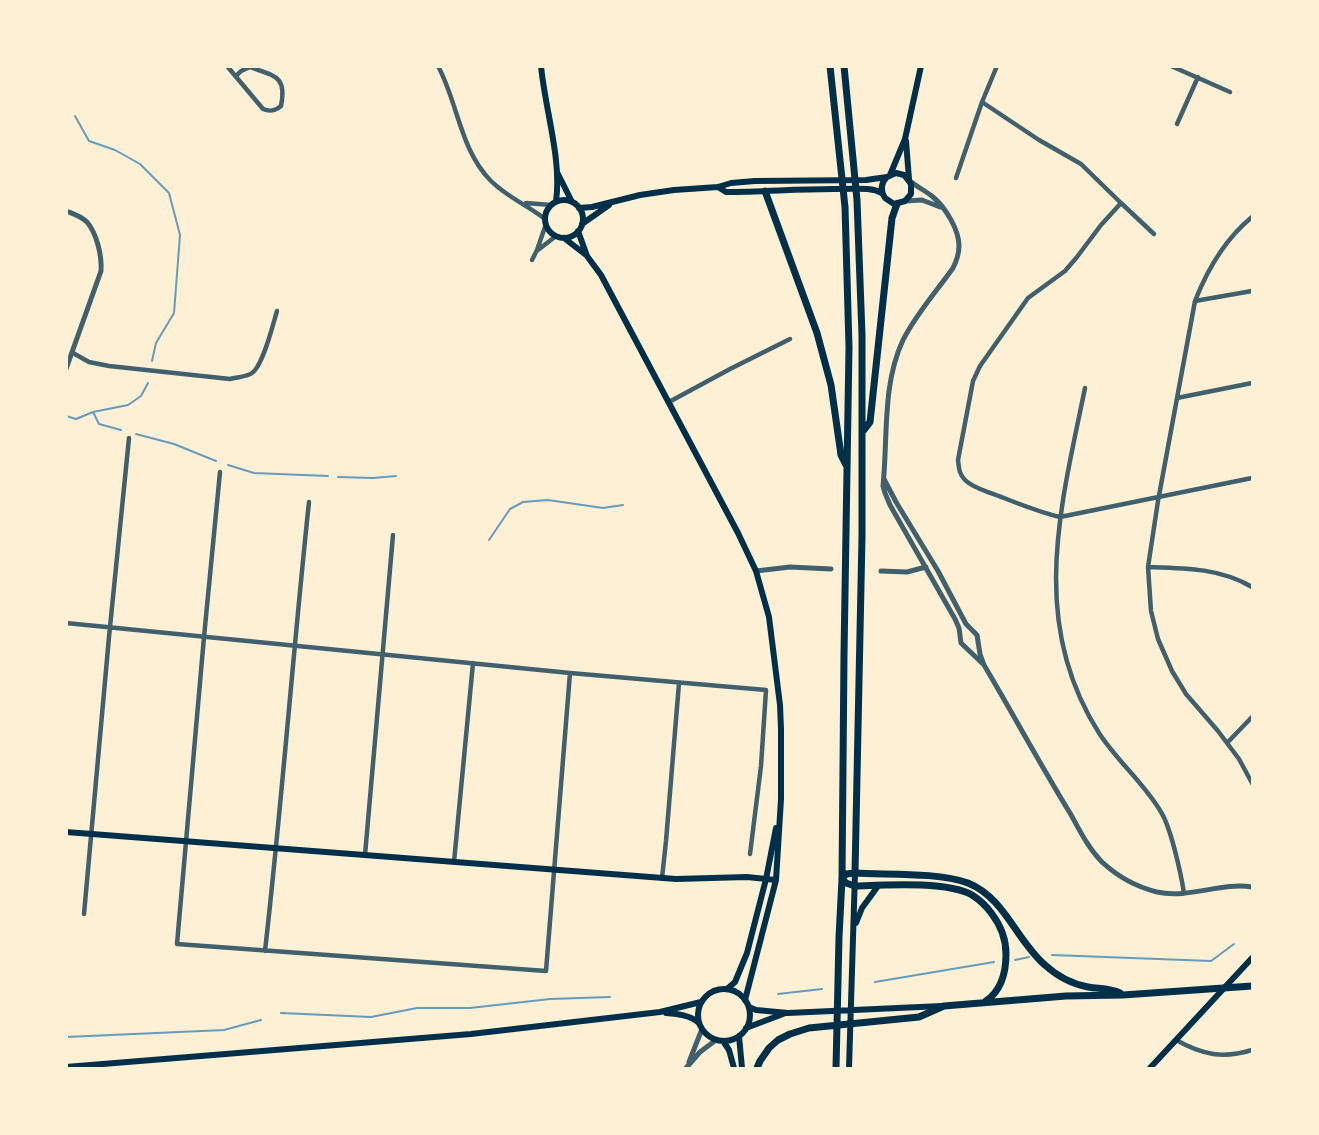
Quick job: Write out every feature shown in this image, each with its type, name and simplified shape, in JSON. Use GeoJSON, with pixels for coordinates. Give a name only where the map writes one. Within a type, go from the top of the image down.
{"type":"FeatureCollection","features":[{"type":"Feature","properties":{"kind":"highway"},"geometry":{"type":"LineString","coordinates":[[830,66],[845,207],[849,347],[842,879],[836,1069]]}},
{"type":"Feature","properties":{"kind":"highway"},"geometry":{"type":"LineString","coordinates":[[844,66],[854,153],[862,335],[863,432],[855,873]]}},
{"type":"Feature","properties":{"kind":"highway"},"geometry":{"type":"LineString","coordinates":[[765,191],[817,333],[831,385],[841,455],[848,468]]}},
{"type":"Feature","properties":{"kind":"highway"},"geometry":{"type":"LineString","coordinates":[[863,432],[870,422],[892,218],[901,202]]}},
{"type":"Feature","properties":{"kind":"highway"},"geometry":{"type":"LineString","coordinates":[[842,879],[846,874],[855,873],[953,878],[970,884],[992,899],[1030,949],[1053,971],[1086,987],[1110,989],[1123,995]]}},
{"type":"Feature","properties":{"kind":"highway"},"geometry":{"type":"LineString","coordinates":[[842,879],[855,886],[945,888],[971,894],[987,907],[1003,934],[1006,957],[1000,986],[993,997],[984,1003]]}},
{"type":"Feature","properties":{"kind":"highway"},"geometry":{"type":"LineString","coordinates":[[757,1069],[769,1048],[778,1040],[809,1028],[919,1017],[944,1006],[1252,986]]}},
{"type":"Feature","properties":{"kind":"main road"},"geometry":{"type":"LineString","coordinates":[[541,66],[557,173],[572,202],[582,213],[580,227],[587,256]]}},
{"type":"Feature","properties":{"kind":"main road"},"geometry":{"type":"LineString","coordinates":[[882,193],[882,184],[889,176],[905,139],[921,66]]}},
{"type":"Feature","properties":{"kind":"main road"},"geometry":{"type":"LineString","coordinates":[[718,187],[726,192],[865,189],[882,193],[889,202],[901,202],[911,194],[912,187],[905,139]]}},
{"type":"Feature","properties":{"kind":"main road"},"geometry":{"type":"LineString","coordinates":[[553,203],[557,173]]}},
{"type":"Feature","properties":{"kind":"main road"},"geometry":{"type":"LineString","coordinates":[[579,208],[640,195],[718,187],[731,183],[866,180],[902,174],[909,180]]}},
{"type":"Feature","properties":{"kind":"main road"},"geometry":{"type":"LineString","coordinates":[[764,181],[765,191]]}},
{"type":"Feature","properties":{"kind":"main road"},"geometry":{"type":"LineString","coordinates":[[572,202],[562,200],[553,203],[546,211],[545,222],[556,236],[570,237],[614,202]]}},
{"type":"Feature","properties":{"kind":"main road"},"geometry":{"type":"LineString","coordinates":[[564,238],[587,256],[601,275],[733,524],[755,571],[769,617],[780,705],[781,799],[776,880],[747,1003],[750,1019],[739,1036],[731,1040],[720,1040],[711,1038],[695,1020],[660,1012]]}},
{"type":"Feature","properties":{"kind":"main road"},"geometry":{"type":"LineString","coordinates":[[727,989],[735,982],[744,963],[766,879],[781,799]]}},
{"type":"Feature","properties":{"kind":"main road"},"geometry":{"type":"LineString","coordinates":[[66,832],[686,880],[747,877],[776,880]]}},
{"type":"Feature","properties":{"kind":"main road"},"geometry":{"type":"LineString","coordinates":[[849,1069],[855,873]]}},
{"type":"Feature","properties":{"kind":"main road"},"geometry":{"type":"LineString","coordinates":[[854,928],[862,908],[878,886]]}},
{"type":"Feature","properties":{"kind":"main road"},"geometry":{"type":"LineString","coordinates":[[1150,1069],[1252,958]]}},
{"type":"Feature","properties":{"kind":"main road"},"geometry":{"type":"LineString","coordinates":[[701,1026],[698,1013],[701,1002],[709,993],[721,989],[734,991],[756,1010],[789,1013],[944,1006]]}},
{"type":"Feature","properties":{"kind":"main road"},"geometry":{"type":"LineString","coordinates":[[66,1067],[471,1034],[660,1012],[701,1002]]}},
{"type":"Feature","properties":{"kind":"main road"},"geometry":{"type":"LineString","coordinates":[[746,1028],[789,1013]]}},
{"type":"Feature","properties":{"kind":"main road"},"geometry":{"type":"LineString","coordinates":[[739,1036],[742,1069]]}},
{"type":"Feature","properties":{"kind":"main road"},"geometry":{"type":"LineString","coordinates":[[720,1040],[729,1050],[734,1069]]}},
{"type":"Feature","properties":{"kind":"street"},"geometry":{"type":"LineString","coordinates":[[227,66],[262,109],[276,110],[281,106],[281,83],[277,77],[250,67],[236,76]]}},
{"type":"Feature","properties":{"kind":"street"},"geometry":{"type":"LineString","coordinates":[[438,66],[468,147],[480,168],[503,191],[545,222],[532,260]]}},
{"type":"Feature","properties":{"kind":"street"},"geometry":{"type":"LineString","coordinates":[[956,178],[997,66]]}},
{"type":"Feature","properties":{"kind":"street"},"geometry":{"type":"LineString","coordinates":[[1171,66],[1230,92]]}},
{"type":"Feature","properties":{"kind":"street"},"geometry":{"type":"LineString","coordinates":[[1178,124],[1198,77]]}},
{"type":"Feature","properties":{"kind":"street"},"geometry":{"type":"LineString","coordinates":[[982,102],[1080,164],[1154,234]]}},
{"type":"Feature","properties":{"kind":"street"},"geometry":{"type":"LineString","coordinates":[[909,180],[943,208],[957,235],[959,246],[953,268],[915,320],[896,358],[888,397],[885,493],[955,619],[961,643],[984,665]]}},
{"type":"Feature","properties":{"kind":"street"},"geometry":{"type":"LineString","coordinates":[[901,202],[922,200],[943,208]]}},
{"type":"Feature","properties":{"kind":"street"},"geometry":{"type":"LineString","coordinates":[[522,203],[553,203]]}},
{"type":"Feature","properties":{"kind":"street"},"geometry":{"type":"LineString","coordinates":[[1121,203],[1065,271],[1028,298],[981,366],[971,390],[958,460],[959,471],[966,481],[987,491],[1060,517],[1252,478]]}},
{"type":"Feature","properties":{"kind":"street"},"geometry":{"type":"LineString","coordinates":[[66,211],[88,223],[102,256],[101,271],[66,369]]}},
{"type":"Feature","properties":{"kind":"street"},"geometry":{"type":"LineString","coordinates":[[1252,217],[1220,251],[1195,301],[1148,567],[1150,611],[1166,661],[1186,694],[1227,743],[1252,783]]}},
{"type":"Feature","properties":{"kind":"street"},"geometry":{"type":"LineString","coordinates":[[537,250],[556,236]]}},
{"type":"Feature","properties":{"kind":"street"},"geometry":{"type":"LineString","coordinates":[[1195,301],[1252,291]]}},
{"type":"Feature","properties":{"kind":"street"},"geometry":{"type":"LineString","coordinates":[[73,353],[89,362],[109,366],[230,379],[249,375],[256,369],[277,311]]}},
{"type":"Feature","properties":{"kind":"street"},"geometry":{"type":"LineString","coordinates":[[669,402],[790,339]]}},
{"type":"Feature","properties":{"kind":"street"},"geometry":{"type":"LineString","coordinates":[[1177,398],[1252,383]]}},
{"type":"Feature","properties":{"kind":"street"},"geometry":{"type":"LineString","coordinates":[[1085,388],[1060,517],[1055,561],[1055,598],[1060,634],[1083,705],[1098,732],[1163,814],[1184,893]]}},
{"type":"Feature","properties":{"kind":"street"},"geometry":{"type":"LineString","coordinates":[[84,914],[129,438]]}},
{"type":"Feature","properties":{"kind":"street"},"geometry":{"type":"LineString","coordinates":[[220,471],[177,944],[545,971],[570,673]]}},
{"type":"Feature","properties":{"kind":"street"},"geometry":{"type":"LineString","coordinates":[[884,478],[895,502],[933,563],[966,624],[977,635],[984,665],[1097,856],[1111,870],[1138,885],[1158,892],[1184,893],[1231,886],[1252,887]]}},
{"type":"Feature","properties":{"kind":"street"},"geometry":{"type":"LineString","coordinates":[[265,951],[309,502]]}},
{"type":"Feature","properties":{"kind":"street"},"geometry":{"type":"LineString","coordinates":[[365,855],[393,535]]}},
{"type":"Feature","properties":{"kind":"street"},"geometry":{"type":"LineString","coordinates":[[881,571],[907,572],[933,563]]}},
{"type":"Feature","properties":{"kind":"street"},"geometry":{"type":"LineString","coordinates":[[755,571],[790,567],[831,569]]}},
{"type":"Feature","properties":{"kind":"street"},"geometry":{"type":"LineString","coordinates":[[1148,567],[1199,569],[1235,579],[1252,587]]}},
{"type":"Feature","properties":{"kind":"street"},"geometry":{"type":"LineString","coordinates":[[66,623],[766,690],[761,766],[750,854]]}},
{"type":"Feature","properties":{"kind":"street"},"geometry":{"type":"LineString","coordinates":[[960,638],[965,630],[974,631]]}},
{"type":"Feature","properties":{"kind":"street"},"geometry":{"type":"LineString","coordinates":[[965,647],[973,646],[978,640]]}},
{"type":"Feature","properties":{"kind":"street"},"geometry":{"type":"LineString","coordinates":[[454,862],[473,663]]}},
{"type":"Feature","properties":{"kind":"street"},"geometry":{"type":"LineString","coordinates":[[662,878],[679,683]]}},
{"type":"Feature","properties":{"kind":"street"},"geometry":{"type":"LineString","coordinates":[[1227,743],[1252,717]]}},
{"type":"Feature","properties":{"kind":"street"},"geometry":{"type":"LineString","coordinates":[[687,1067],[701,1026]]}},
{"type":"Feature","properties":{"kind":"street"},"geometry":{"type":"LineString","coordinates":[[687,1067],[699,1052],[720,1040]]}},
{"type":"Feature","properties":{"kind":"street"},"geometry":{"type":"LineString","coordinates":[[1176,1040],[1211,1054],[1240,1054],[1252,1050]]}},
{"type":"Feature","properties":{"kind":"waterway"},"geometry":{"type":"LineString","coordinates":[[75,116],[89,141],[115,150],[140,164],[169,193],[180,235],[174,313],[156,343],[152,361]]}},
{"type":"Feature","properties":{"kind":"waterway"},"geometry":{"type":"LineString","coordinates":[[66,416],[76,419],[93,412],[128,405],[141,396],[148,383]]}},
{"type":"Feature","properties":{"kind":"waterway"},"geometry":{"type":"LineString","coordinates":[[93,412],[99,424],[121,430]]}},
{"type":"Feature","properties":{"kind":"waterway"},"geometry":{"type":"LineString","coordinates":[[136,434],[174,444],[216,461]]}},
{"type":"Feature","properties":{"kind":"waterway"},"geometry":{"type":"LineString","coordinates":[[228,465],[254,473],[328,476]]}},
{"type":"Feature","properties":{"kind":"waterway"},"geometry":{"type":"LineString","coordinates":[[338,477],[396,476]]}},
{"type":"Feature","properties":{"kind":"waterway"},"geometry":{"type":"LineString","coordinates":[[489,540],[510,509],[523,502],[548,500],[603,508],[623,505]]}},
{"type":"Feature","properties":{"kind":"waterway"},"geometry":{"type":"LineString","coordinates":[[1052,955],[1211,961],[1234,944]]}},
{"type":"Feature","properties":{"kind":"waterway"},"geometry":{"type":"LineString","coordinates":[[1015,960],[1029,957]]}},
{"type":"Feature","properties":{"kind":"waterway"},"geometry":{"type":"LineString","coordinates":[[875,982],[994,962]]}},
{"type":"Feature","properties":{"kind":"waterway"},"geometry":{"type":"LineString","coordinates":[[778,994],[822,989]]}},
{"type":"Feature","properties":{"kind":"waterway"},"geometry":{"type":"LineString","coordinates":[[281,1013],[371,1017],[417,1008],[470,1008],[550,999],[610,997]]}},
{"type":"Feature","properties":{"kind":"waterway"},"geometry":{"type":"LineString","coordinates":[[66,1037],[224,1030],[261,1020]]}}]}
